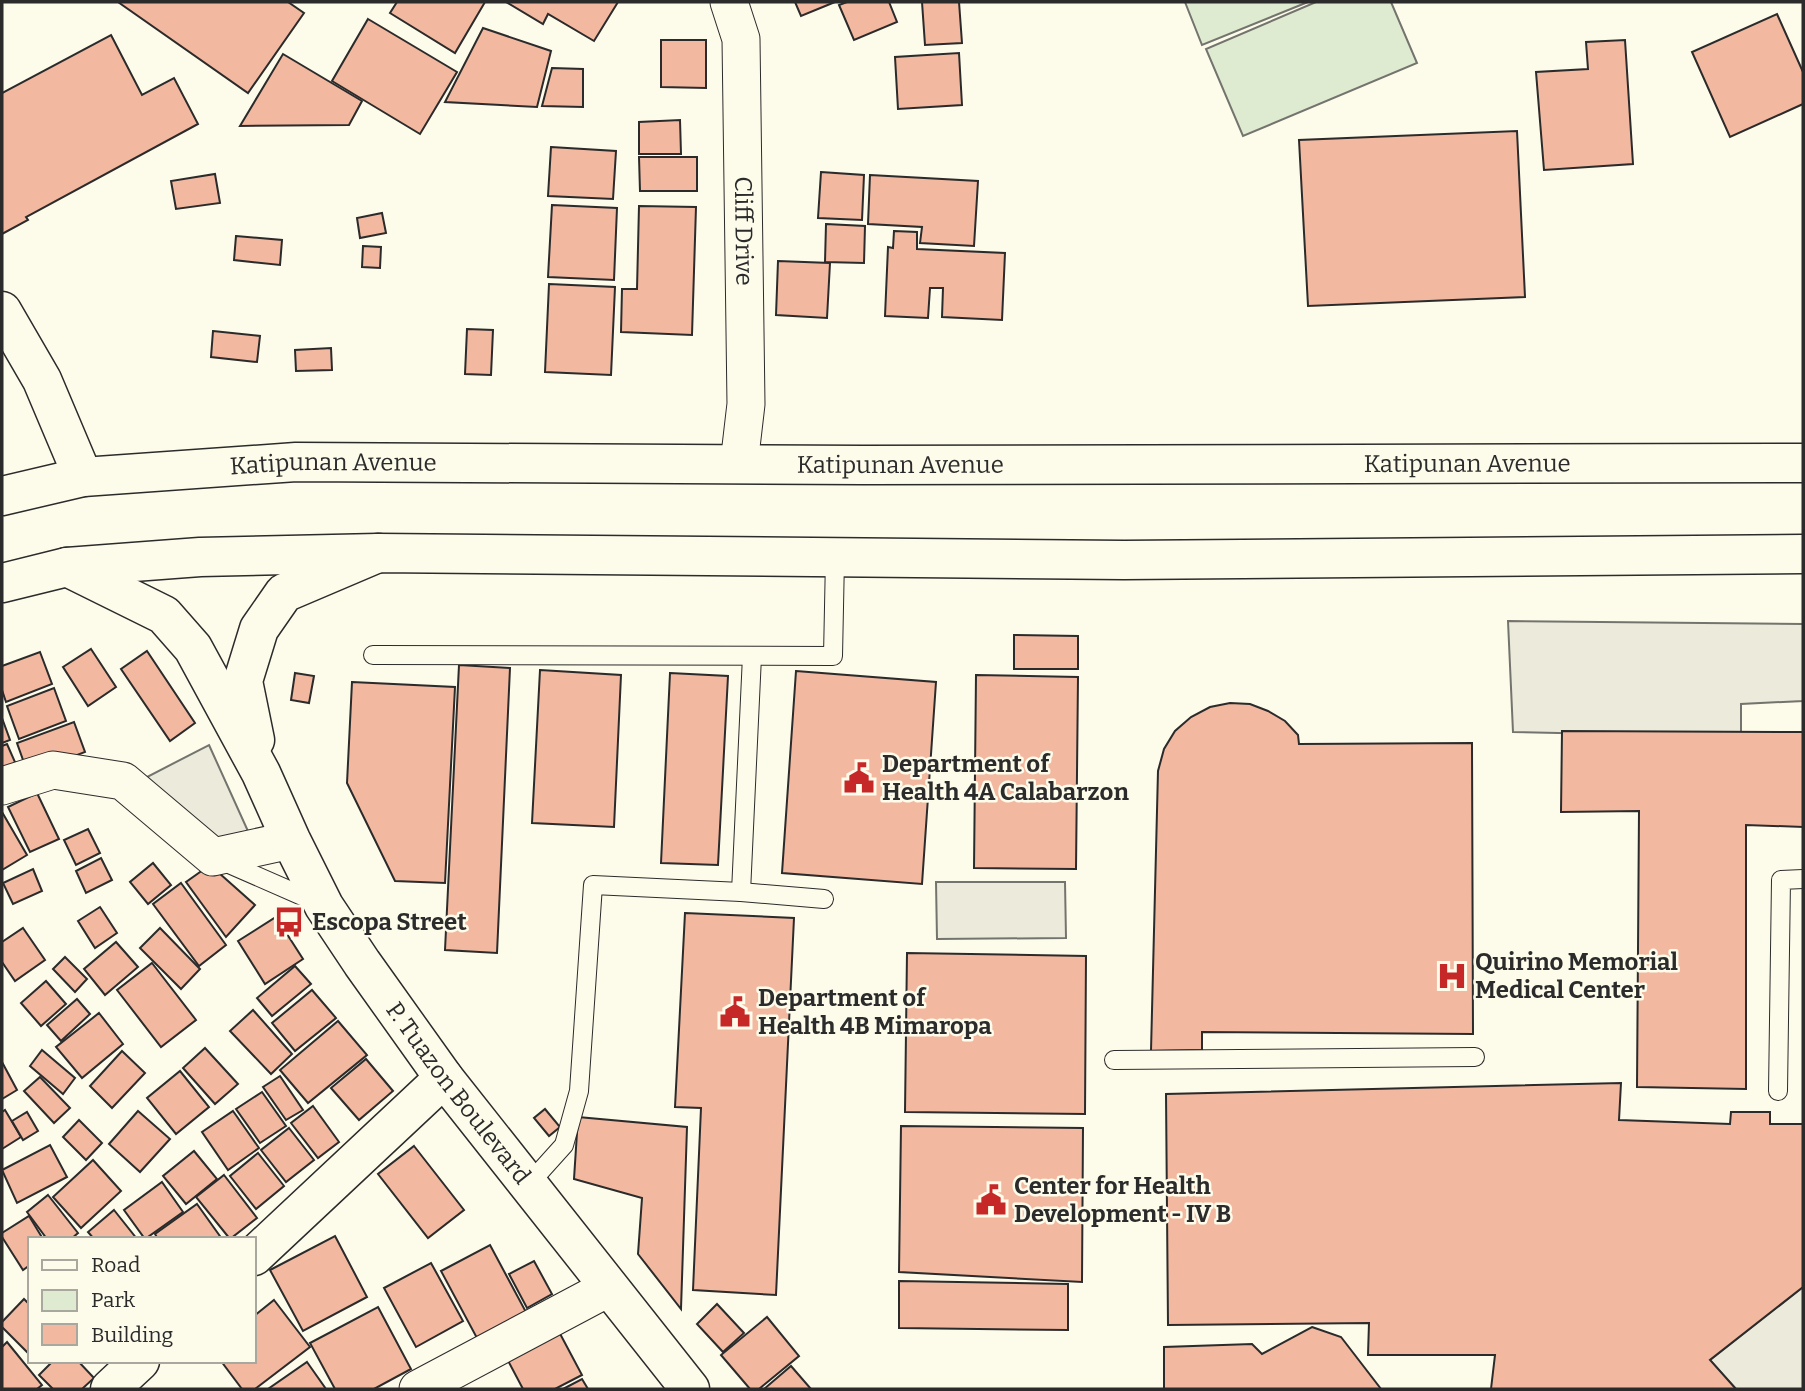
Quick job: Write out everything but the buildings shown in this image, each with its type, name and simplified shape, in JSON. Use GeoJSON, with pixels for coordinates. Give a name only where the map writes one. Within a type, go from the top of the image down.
{"type":"FeatureCollection","features":[{"type":"Feature","properties":{"kind":"main road"},"geometry":{"type":"LineString","coordinates":[[2,311],[42,380],[83,477]]}},
{"type":"Feature","properties":{"kind":"main road","name":"Katipunan Avenue"},"geometry":{"type":"LineString","coordinates":[[2,496],[83,477],[296,462],[1803,463]]}},
{"type":"Feature","properties":{"kind":"main road"},"geometry":{"type":"LineString","coordinates":[[2,583],[67,567],[200,556],[378,553],[1124,560],[1803,554]]}},
{"type":"Feature","properties":{"kind":"main road","name":"P. Tuazon Boulevard"},"geometry":{"type":"LineString","coordinates":[[261,773],[243,681],[259,629],[284,593],[378,553]]}},
{"type":"Feature","properties":{"kind":"main road","name":"P. Tuazon Boulevard"},"geometry":{"type":"LineString","coordinates":[[67,567],[164,615],[193,648],[261,773],[290,840],[324,906],[444,1078],[690,1389]]}},
{"type":"Feature","properties":{"kind":"main road"},"geometry":{"type":"LineString","coordinates":[[256,1253],[444,1078]]}},
{"type":"Feature","properties":{"kind":"main road"},"geometry":{"type":"LineString","coordinates":[[110,1389],[138,1363]]}},
{"type":"Feature","properties":{"kind":"street","name":"Cliff Drive"},"geometry":{"type":"LineString","coordinates":[[729,2],[741,40],[746,405],[739,464]]}},
{"type":"Feature","properties":{"kind":"street"},"geometry":{"type":"LineString","coordinates":[[2,786],[53,770],[122,781],[214,857],[290,840]]}},
{"type":"Feature","properties":{"kind":"street"},"geometry":{"type":"LineString","coordinates":[[418,1389],[608,1288]]}},
{"type":"Feature","properties":{"kind":"lane"},"geometry":{"type":"LineString","coordinates":[[373,655],[833,656],[835,558]]}},
{"type":"Feature","properties":{"kind":"lane"},"geometry":{"type":"LineString","coordinates":[[741,892],[752,656]]}},
{"type":"Feature","properties":{"kind":"lane"},"geometry":{"type":"LineString","coordinates":[[214,857],[324,906]]}},
{"type":"Feature","properties":{"kind":"lane"},"geometry":{"type":"LineString","coordinates":[[1778,1091],[1781,880],[1803,879]]}},
{"type":"Feature","properties":{"kind":"lane"},"geometry":{"type":"LineString","coordinates":[[528,1185],[564,1145],[579,1091],[593,885],[741,892],[824,900]]}},
{"type":"Feature","properties":{"kind":"lane"},"geometry":{"type":"LineString","coordinates":[[1114,1060],[1475,1057]]}},
{"type":"Feature","properties":{"kind":"green space"},"geometry":{"type":"Polygon","coordinates":[[[1185,2],[1308,2],[1202,45],[1185,2]]]}},
{"type":"Feature","properties":{"kind":"green space"},"geometry":{"type":"Polygon","coordinates":[[[1316,2],[1391,2],[1417,63],[1243,136],[1206,49],[1316,2]]]}},
{"type":"Feature","properties":{"kind":"shaded area"},"geometry":{"type":"Polygon","coordinates":[[[1508,621],[1803,624],[1803,701],[1741,704],[1741,737],[1513,732],[1508,621]]]}},
{"type":"Feature","properties":{"kind":"shaded area"},"geometry":{"type":"Polygon","coordinates":[[[209,745],[252,840],[214,846],[147,777],[209,745]]]}},
{"type":"Feature","properties":{"kind":"shaded area"},"geometry":{"type":"Polygon","coordinates":[[[936,882],[1065,882],[1066,938],[937,939],[936,882]]]}},
{"type":"Feature","properties":{"kind":"shaded area"},"geometry":{"type":"Polygon","coordinates":[[[1803,1287],[1803,1389],[1736,1389],[1710,1360],[1803,1287]]]}},
{"type":"Feature","properties":{"kind":"place","name":"Department of Health 4A Calabarzon"},"geometry":{"type":"Point","coordinates":[859,778]}},
{"type":"Feature","properties":{"kind":"place","name":"Escopa Street"},"geometry":{"type":"Point","coordinates":[289,922]}},
{"type":"Feature","properties":{"kind":"place","name":"Quirino Memorial Medical Center"},"geometry":{"type":"Point","coordinates":[1452,976]}},
{"type":"Feature","properties":{"kind":"place","name":"Department of Health 4B Mimaropa"},"geometry":{"type":"Point","coordinates":[735,1012]}},
{"type":"Feature","properties":{"kind":"place","name":"Center for Health Development - IV B"},"geometry":{"type":"Point","coordinates":[991,1200]}}]}
